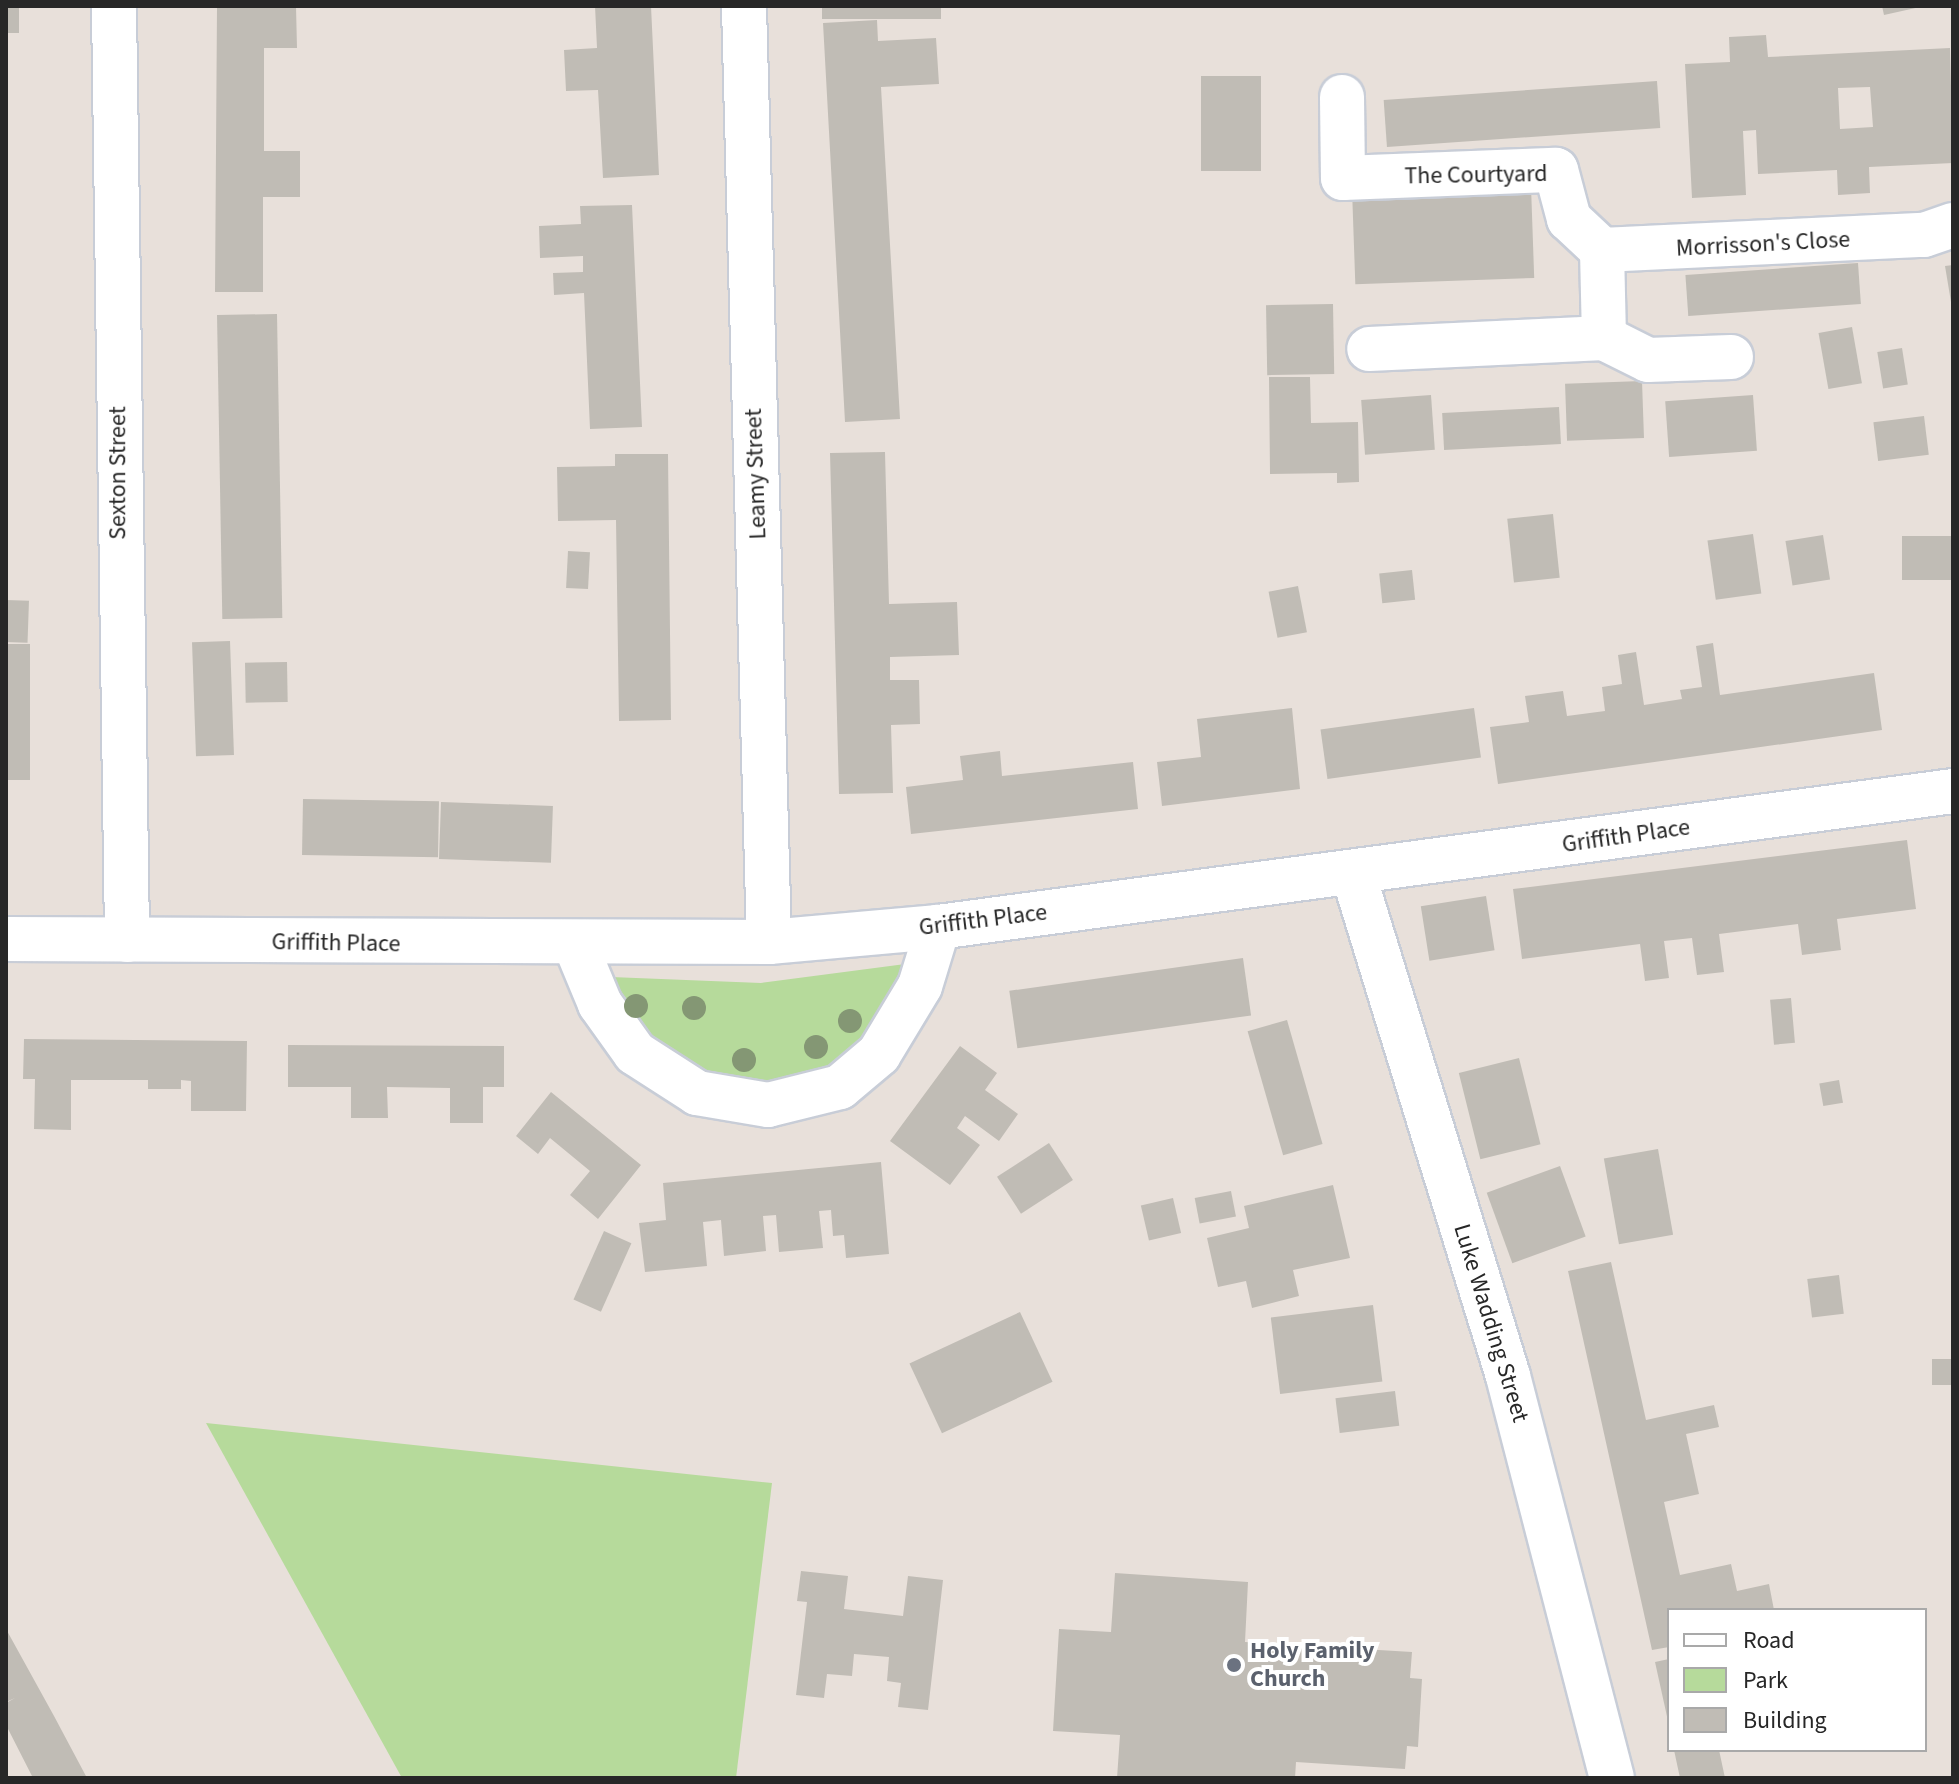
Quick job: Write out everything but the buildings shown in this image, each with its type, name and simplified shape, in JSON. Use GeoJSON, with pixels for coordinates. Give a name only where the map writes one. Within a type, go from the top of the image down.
{"type":"FeatureCollection","features":[{"type":"Feature","properties":{"kind":"street","name":"Sexton Street"},"geometry":{"type":"LineString","coordinates":[[114,6],[127,940]]}},
{"type":"Feature","properties":{"kind":"street","name":"Leamy Street"},"geometry":{"type":"LineString","coordinates":[[744,6],[769,942]]}},
{"type":"Feature","properties":{"kind":"street","name":"The Courtyard"},"geometry":{"type":"LineString","coordinates":[[1342,97],[1343,178],[1556,170],[1569,219],[1602,250]]}},
{"type":"Feature","properties":{"kind":"street","name":"Morrisson's Close"},"geometry":{"type":"LineString","coordinates":[[1602,250],[1939,230]]}},
{"type":"Feature","properties":{"kind":"street"},"geometry":{"type":"LineString","coordinates":[[1602,250],[1604,338]]}},
{"type":"Feature","properties":{"kind":"street"},"geometry":{"type":"LineString","coordinates":[[1369,349],[1604,338],[1648,360],[1731,357]]}},
{"type":"Feature","properties":{"kind":"street","name":"Griffith Place"},"geometry":{"type":"LineString","coordinates":[[6,939],[576,946],[769,942],[938,927],[1953,791]]}},
{"type":"Feature","properties":{"kind":"street","name":"Luke Wadding Street"},"geometry":{"type":"LineString","coordinates":[[1353,873],[1508,1376],[1612,1778]]}},
{"type":"Feature","properties":{"kind":"street"},"geometry":{"type":"LineString","coordinates":[[576,946],[600,1004],[647,1063],[697,1093],[768,1105],[840,1087],[879,1054],[920,986],[938,927]]}},
{"type":"Feature","properties":{"kind":"green space"},"geometry":{"type":"Polygon","coordinates":[[[913,963],[877,1028],[837,1064],[791,1083],[735,1084],[681,1061],[628,1014],[611,977],[761,983],[913,963]]]}},
{"type":"Feature","properties":{"kind":"green space"},"geometry":{"type":"Polygon","coordinates":[[[206,1423],[772,1483],[736,1778],[402,1778],[206,1423]]]}},
{"type":"Feature","properties":{"kind":"place","name":"Holy Family Church"},"geometry":{"type":"Point","coordinates":[1234,1665]}}]}
